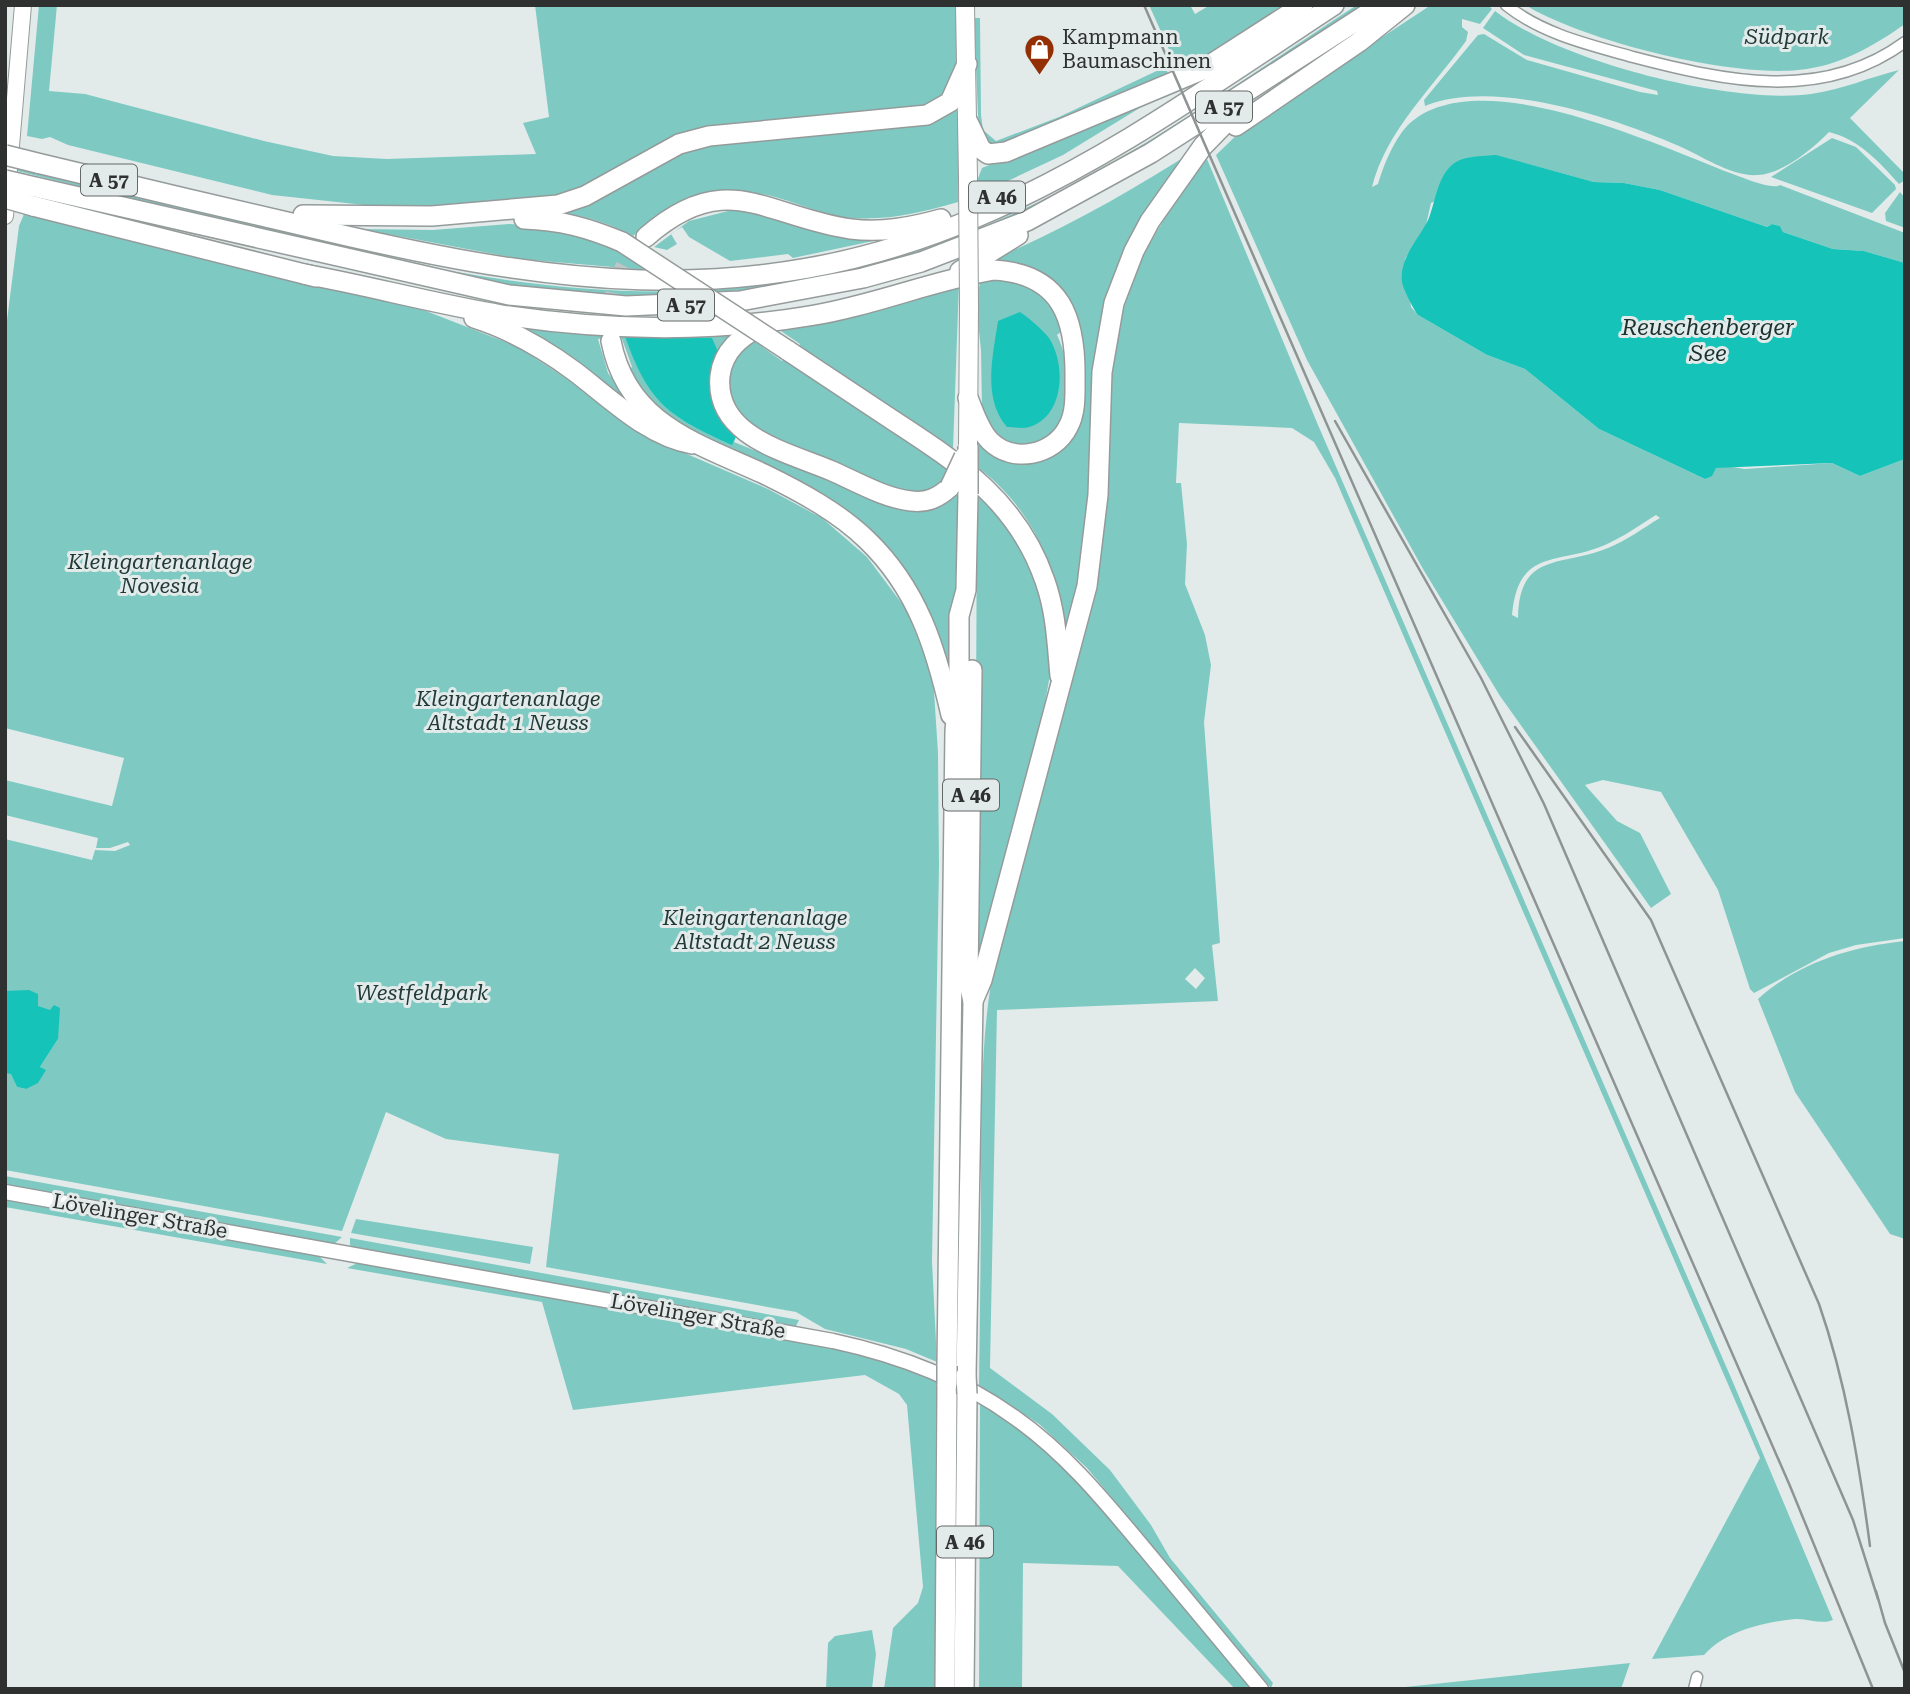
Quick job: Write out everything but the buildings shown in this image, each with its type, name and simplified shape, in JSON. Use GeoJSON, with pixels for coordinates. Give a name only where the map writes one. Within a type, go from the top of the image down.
{"type":"FeatureCollection","features":[{"type":"Feature","properties":{"kind":"highway","name":"A 57"},"geometry":{"type":"LineString","coordinates":[[5,198],[34,196],[449,284],[555,301],[626,306],[740,301],[863,278],[976,243],[1047,211],[1116,174],[1381,5]]}},
{"type":"Feature","properties":{"kind":"highway"},"geometry":{"type":"LineString","coordinates":[[1191,166],[1252,113],[1359,42],[1405,5]]}},
{"type":"Feature","properties":{"kind":"highway"},"geometry":{"type":"LineString","coordinates":[[968,122],[981,149],[988,154],[1006,152],[1202,70],[1319,8]]}},
{"type":"Feature","properties":{"kind":"highway","name":"A 57"},"geometry":{"type":"LineString","coordinates":[[5,155],[429,255],[524,272],[629,282],[681,282],[788,270],[861,256],[918,239],[1021,197],[1112,148],[1319,8]]}},
{"type":"Feature","properties":{"kind":"highway","name":"A 46"},"geometry":{"type":"LineString","coordinates":[[646,237],[680,212],[716,200],[753,201],[852,229],[906,228],[952,216],[1098,146],[1319,8]]}},
{"type":"Feature","properties":{"kind":"highway"},"geometry":{"type":"LineString","coordinates":[[973,1001],[982,980],[1060,680],[1078,627],[1094,540],[1102,372],[1114,303],[1134,251],[1150,221],[1191,166],[1223,124],[1297,61]]}},
{"type":"Feature","properties":{"kind":"highway"},"geometry":{"type":"LineString","coordinates":[[303,215],[432,216],[558,205],[585,196],[680,144],[709,136],[927,115],[950,102],[967,64]]}},
{"type":"Feature","properties":{"kind":"highway","name":"A 57"},"geometry":{"type":"LineString","coordinates":[[5,180],[34,196],[304,274]]}},
{"type":"Feature","properties":{"kind":"highway"},"geometry":{"type":"LineString","coordinates":[[180,197],[221,196],[303,215],[384,224],[511,218],[555,220],[589,228],[622,242],[958,464],[1001,503],[1034,554],[1045,580],[1055,614],[1060,680]]}},
{"type":"Feature","properties":{"kind":"highway"},"geometry":{"type":"LineString","coordinates":[[938,283],[1022,233],[1047,211]]}},
{"type":"Feature","properties":{"kind":"highway"},"geometry":{"type":"LineString","coordinates":[[304,274],[545,321],[652,327],[769,321],[854,307],[994,270],[1026,275],[1039,281],[1060,301],[1072,330],[1075,360],[1073,412],[1068,427],[1047,448],[1033,454],[1002,450],[982,430],[968,398]]}},
{"type":"Feature","properties":{"kind":"highway"},"geometry":{"type":"LineString","coordinates":[[304,274],[446,310],[513,334],[571,369],[648,425],[675,441],[692,443]]}},
{"type":"Feature","properties":{"kind":"highway"},"geometry":{"type":"LineString","coordinates":[[769,321],[742,336],[724,359],[720,372],[720,397],[736,425],[761,441],[897,498],[930,501],[959,491],[960,471],[968,446]]}},
{"type":"Feature","properties":{"kind":"highway","name":"A 46"},"geometry":{"type":"LineString","coordinates":[[611,341],[620,373],[634,396],[668,428],[692,443],[811,499],[845,522],[886,560],[918,607],[928,630],[955,731],[945,1689]]}},
{"type":"Feature","properties":{"kind":"highway","name":"A 46"},"geometry":{"type":"LineString","coordinates":[[959,491],[966,590],[973,614],[968,980],[973,1001],[964,1689]]}},
{"type":"Feature","properties":{"kind":"highway"},"geometry":{"type":"LineString","coordinates":[[955,731],[960,616],[966,590]]}},
{"type":"Feature","properties":{"kind":"main road"},"geometry":{"type":"LineString","coordinates":[[5,216],[23,5]]}},
{"type":"Feature","properties":{"kind":"main road"},"geometry":{"type":"LineString","coordinates":[[965,5],[968,122],[968,446]]}},
{"type":"Feature","properties":{"kind":"street"},"geometry":{"type":"LineString","coordinates":[[1506,5],[1530,21],[1584,43],[1706,76],[1736,80],[1770,83],[1830,77],[1876,60],[1905,42]]}},
{"type":"Feature","properties":{"kind":"street","name":"Lövelinger Straße"},"geometry":{"type":"LineString","coordinates":[[5,1192],[833,1341],[914,1364],[989,1400],[1057,1452],[1124,1524],[1261,1689]]}},
{"type":"Feature","properties":{"kind":"green space"},"geometry":{"type":"Polygon","coordinates":[[[39,5],[57,5],[49,91],[85,94],[264,141],[333,156],[387,159],[536,154],[523,123],[549,117],[535,5],[957,5],[956,76],[951,90],[921,109],[699,129],[656,145],[604,177],[566,193],[418,208],[374,206],[272,195],[68,145],[50,137],[42,139],[27,136],[39,5]]]}},
{"type":"Feature","properties":{"kind":"green space"},"geometry":{"type":"Polygon","coordinates":[[[1149,5],[1190,5],[1195,14],[1210,5],[1290,5],[1180,74],[1149,5]]]}},
{"type":"Feature","properties":{"kind":"green space"},"geometry":{"type":"Polygon","coordinates":[[[1357,5],[1363,5],[1172,131],[1072,189],[1022,214],[970,236],[887,263],[759,288],[629,296],[526,288],[358,253],[5,168],[451,271],[519,282],[585,289],[649,291],[713,290],[777,283],[840,272],[905,255],[1021,210],[1121,158],[1357,5]]]}},
{"type":"Feature","properties":{"kind":"green space"},"geometry":{"type":"Polygon","coordinates":[[[1431,5],[1488,5],[1492,9],[1480,24],[1462,19],[1462,27],[1468,32],[1466,41],[1399,128],[1372,187],[1378,184],[1391,151],[1410,123],[1451,104],[1503,102],[1561,112],[1621,131],[1762,184],[1780,185],[1905,233],[1905,263],[1864,251],[1833,249],[1783,232],[1780,226],[1772,224],[1767,227],[1660,190],[1624,183],[1594,182],[1520,162],[1431,203],[1426,225],[1405,259],[1411,307],[1418,315],[1487,355],[1525,369],[1599,429],[1705,479],[1716,468],[1726,466],[1745,469],[1832,463],[1860,476],[1905,459],[1905,938],[1856,945],[1829,953],[1754,993],[1750,989],[1718,890],[1661,792],[1603,780],[1585,785],[1617,821],[1640,833],[1671,894],[1651,908],[1500,696],[1423,569],[1307,360],[1216,155],[1244,128],[1431,5]],[[1656,515],[1605,545],[1544,562],[1532,568],[1523,578],[1516,593],[1512,615],[1518,618],[1520,597],[1526,581],[1535,571],[1546,565],[1608,548],[1660,518],[1656,515]]]}},
{"type":"Feature","properties":{"kind":"green space","name":"Südpark"},"geometry":{"type":"Polygon","coordinates":[[[1525,5],[1905,5],[1905,24],[1868,47],[1827,65],[1769,71],[1734,68],[1658,54],[1583,31],[1525,5]]]}},
{"type":"Feature","properties":{"kind":"green space"},"geometry":{"type":"Polygon","coordinates":[[[1495,11],[1560,47],[1602,62],[1692,86],[1736,93],[1777,96],[1811,94],[1899,70],[1850,118],[1905,174],[1905,180],[1899,184],[1859,146],[1829,132],[1805,153],[1778,170],[1748,175],[1717,165],[1652,135],[1588,113],[1553,105],[1485,96],[1453,98],[1425,106],[1424,100],[1478,35],[1484,34],[1527,60],[1658,95],[1657,91],[1524,55],[1483,28],[1495,11]]]}},
{"type":"Feature","properties":{"kind":"green space"},"geometry":{"type":"Polygon","coordinates":[[[974,18],[980,18],[983,130],[996,141],[1059,117],[1165,67],[1170,77],[997,147],[987,141],[981,132],[978,116],[974,18]]]}},
{"type":"Feature","properties":{"kind":"green space"},"geometry":{"type":"Polygon","coordinates":[[[1169,90],[1063,155],[978,195],[977,181],[982,168],[1169,90]]]}},
{"type":"Feature","properties":{"kind":"green space"},"geometry":{"type":"Polygon","coordinates":[[[958,100],[958,202],[911,214],[847,218],[782,199],[736,191],[681,203],[648,223],[633,236],[594,220],[552,211],[701,142],[922,122],[958,100]]]}},
{"type":"Feature","properties":{"kind":"green space"},"geometry":{"type":"Polygon","coordinates":[[[1832,138],[1856,147],[1895,185],[1896,189],[1872,213],[1771,177],[1832,138]]]}},
{"type":"Feature","properties":{"kind":"green space"},"geometry":{"type":"Polygon","coordinates":[[[1197,149],[1123,260],[1087,541],[1067,645],[1058,594],[1041,545],[1014,502],[997,483],[976,466],[977,434],[1004,455],[1070,434],[1066,306],[991,260],[1096,209],[1197,149]]]}},
{"type":"Feature","properties":{"kind":"green space"},"geometry":{"type":"Polygon","coordinates":[[[1207,159],[1318,425],[1732,1380],[1833,1620],[1824,1622],[1795,1619],[1771,1623],[1734,1634],[1704,1655],[1652,1659],[1760,1458],[1335,478],[1314,442],[1292,428],[1179,423],[1176,483],[1181,483],[1187,544],[1185,584],[1205,635],[1211,665],[1204,722],[1220,943],[1212,945],[1218,1001],[997,1010],[990,1368],[1052,1414],[1110,1470],[1151,1525],[1170,1558],[1273,1683],[1271,1688],[1087,1468],[1039,1424],[979,1385],[983,1056],[991,986],[1006,916],[1019,881],[1093,604],[1102,544],[1111,366],[1117,330],[1138,263],[1178,196],[1207,159]],[[1195,968],[1185,979],[1196,989],[1205,978],[1195,968]]]}},
{"type":"Feature","properties":{"kind":"green space"},"geometry":{"type":"Polygon","coordinates":[[[1900,192],[1905,198],[1905,228],[1886,221],[1885,213],[1900,192]]]}},
{"type":"Feature","properties":{"kind":"green space"},"geometry":{"type":"Polygon","coordinates":[[[728,211],[752,211],[878,240],[793,258],[788,254],[730,261],[689,237],[682,227],[674,232],[689,221],[728,211]]]}},
{"type":"Feature","properties":{"kind":"green space"},"geometry":{"type":"Polygon","coordinates":[[[24,214],[426,311],[518,347],[673,448],[768,489],[822,518],[867,557],[906,609],[933,676],[938,753],[939,866],[932,1261],[937,1362],[906,1349],[825,1329],[796,1312],[546,1267],[559,1154],[446,1139],[386,1112],[342,1231],[5,1170],[5,1073],[11,1073],[17,1087],[26,1089],[58,1039],[50,1010],[5,991],[5,839],[92,860],[95,850],[115,851],[130,845],[128,842],[110,848],[96,848],[98,838],[5,815],[5,780],[112,806],[124,758],[5,728],[5,336],[19,226],[24,214]]]}},
{"type":"Feature","properties":{"kind":"green space"},"geometry":{"type":"Polygon","coordinates":[[[509,224],[548,228],[581,236],[613,250],[647,270],[520,259],[361,229],[433,230],[509,224]]]}},
{"type":"Feature","properties":{"kind":"green space"},"geometry":{"type":"Polygon","coordinates":[[[671,234],[677,244],[667,250],[654,247],[671,234]]]}},
{"type":"Feature","properties":{"kind":"green space"},"geometry":{"type":"Polygon","coordinates":[[[998,276],[1045,295],[1063,330],[1057,335],[1067,373],[1064,415],[1052,436],[1021,448],[997,438],[982,411],[981,350],[976,303],[981,277],[998,276]]]}},
{"type":"Feature","properties":{"kind":"green space"},"geometry":{"type":"Polygon","coordinates":[[[959,283],[953,449],[798,349],[800,344],[775,327],[959,283]]]}},
{"type":"Feature","properties":{"kind":"green space"},"geometry":{"type":"Polygon","coordinates":[[[516,322],[737,328],[713,386],[757,443],[736,437],[734,442],[847,488],[895,502],[961,482],[955,589],[954,698],[932,621],[917,589],[876,535],[849,512],[817,491],[698,436],[668,419],[652,405],[628,370],[632,367],[621,336],[598,339],[608,373],[632,406],[523,333],[516,322]]]}},
{"type":"Feature","properties":{"kind":"green space"},"geometry":{"type":"Polygon","coordinates":[[[750,338],[782,361],[786,357],[950,467],[938,488],[913,494],[894,489],[767,436],[747,424],[729,398],[728,366],[750,338]]]}},
{"type":"Feature","properties":{"kind":"green space"},"geometry":{"type":"Polygon","coordinates":[[[977,488],[1026,552],[1049,623],[1051,669],[1043,714],[983,949],[975,950],[977,488]]]}},
{"type":"Feature","properties":{"kind":"green space"},"geometry":{"type":"Polygon","coordinates":[[[1905,941],[1905,1239],[1890,1234],[1795,1092],[1758,999],[1791,975],[1827,958],[1865,947],[1905,941]]]}},
{"type":"Feature","properties":{"kind":"green space"},"geometry":{"type":"Polygon","coordinates":[[[5,1176],[342,1237],[332,1246],[5,1188],[5,1176]]]}},
{"type":"Feature","properties":{"kind":"green space"},"geometry":{"type":"Polygon","coordinates":[[[5,1196],[316,1253],[327,1264],[5,1207],[5,1196]]]}},
{"type":"Feature","properties":{"kind":"green space"},"geometry":{"type":"Polygon","coordinates":[[[356,1219],[533,1247],[530,1264],[351,1233],[356,1219]]]}},
{"type":"Feature","properties":{"kind":"green space"},"geometry":{"type":"Polygon","coordinates":[[[350,1238],[799,1320],[795,1328],[356,1250],[350,1245],[350,1238]]]}},
{"type":"Feature","properties":{"kind":"green space"},"geometry":{"type":"Polygon","coordinates":[[[362,1261],[867,1353],[936,1378],[935,1689],[884,1689],[893,1628],[918,1603],[923,1587],[907,1405],[899,1394],[865,1375],[573,1410],[542,1302],[347,1268],[362,1261]]]}},
{"type":"Feature","properties":{"kind":"green space"},"geometry":{"type":"Polygon","coordinates":[[[980,1401],[999,1411],[1077,1478],[1255,1689],[1235,1689],[1118,1566],[1023,1563],[1022,1689],[979,1689],[980,1401]]]}},
{"type":"Feature","properties":{"kind":"green space"},"geometry":{"type":"Polygon","coordinates":[[[872,1630],[876,1654],[872,1689],[826,1689],[828,1643],[835,1636],[872,1630]]]}},
{"type":"Feature","properties":{"kind":"green space"},"geometry":{"type":"Polygon","coordinates":[[[1630,1663],[1621,1689],[1386,1689],[1415,1686],[1630,1663]]]}},
{"type":"Feature","properties":{"kind":"water","name":"Reuschenberger See"},"geometry":{"type":"Polygon","coordinates":[[[1496,155],[1594,182],[1624,183],[1660,190],[1767,227],[1772,224],[1780,226],[1783,232],[1833,249],[1864,251],[1905,263],[1905,459],[1860,476],[1832,463],[1716,468],[1712,476],[1705,479],[1599,429],[1525,369],[1487,355],[1418,315],[1404,289],[1402,273],[1407,256],[1429,218],[1442,179],[1458,161],[1496,155]]]}},
{"type":"Feature","properties":{"kind":"water"},"geometry":{"type":"Polygon","coordinates":[[[1020,312],[1049,338],[1060,375],[1056,401],[1050,412],[1041,421],[1024,428],[1007,427],[999,416],[994,403],[991,376],[998,321],[1020,312]]]}},
{"type":"Feature","properties":{"kind":"water"},"geometry":{"type":"Polygon","coordinates":[[[625,336],[712,338],[719,354],[737,434],[732,445],[692,426],[652,393],[625,336]]]}},
{"type":"Feature","properties":{"kind":"water"},"geometry":{"type":"Polygon","coordinates":[[[29,990],[38,994],[38,1006],[50,1010],[54,1005],[60,1008],[58,1039],[40,1067],[46,1070],[38,1083],[26,1089],[17,1087],[11,1074],[5,1073],[5,991],[29,990]]]}},
{"type":"Feature","properties":{"kind":"tunnel"},"geometry":{"type":"LineString","coordinates":[[611,341],[612,312],[617,286],[628,261],[645,237]]}},
{"type":"Feature","properties":{"kind":"railway"},"geometry":{"type":"LineString","coordinates":[[1144,5],[1790,1486],[1873,1689]]}},
{"type":"Feature","properties":{"kind":"railway"},"geometry":{"type":"LineString","coordinates":[[1335,421],[1481,678],[1544,804],[1853,1520],[1878,1599]]}},
{"type":"Feature","properties":{"kind":"railway"},"geometry":{"type":"LineString","coordinates":[[1515,727],[1651,920],[1819,1304],[1851,1423],[1870,1546]]}},
{"type":"Feature","properties":{"kind":"railway"},"geometry":{"type":"LineString","coordinates":[[1876,1591],[1885,1623],[1905,1673]]}},
{"type":"Feature","properties":{"kind":"place","name":"Kampmann Baumaschinen"},"geometry":{"type":"Point","coordinates":[1039,76]}},
{"type":"Feature","properties":{"kind":"park label","name":"Kleingartenanlage Novesia"},"geometry":{"type":"Point","coordinates":[160,574]}},
{"type":"Feature","properties":{"kind":"park label","name":"Kleingartenanlage Altstadt 1 Neuss"},"geometry":{"type":"Point","coordinates":[508,711]}},
{"type":"Feature","properties":{"kind":"park label","name":"Kleingartenanlage Altstadt 2 Neuss"},"geometry":{"type":"Point","coordinates":[755,930]}},
{"type":"Feature","properties":{"kind":"park label","name":"Westfeldpark"},"geometry":{"type":"Point","coordinates":[422,993]}}]}
